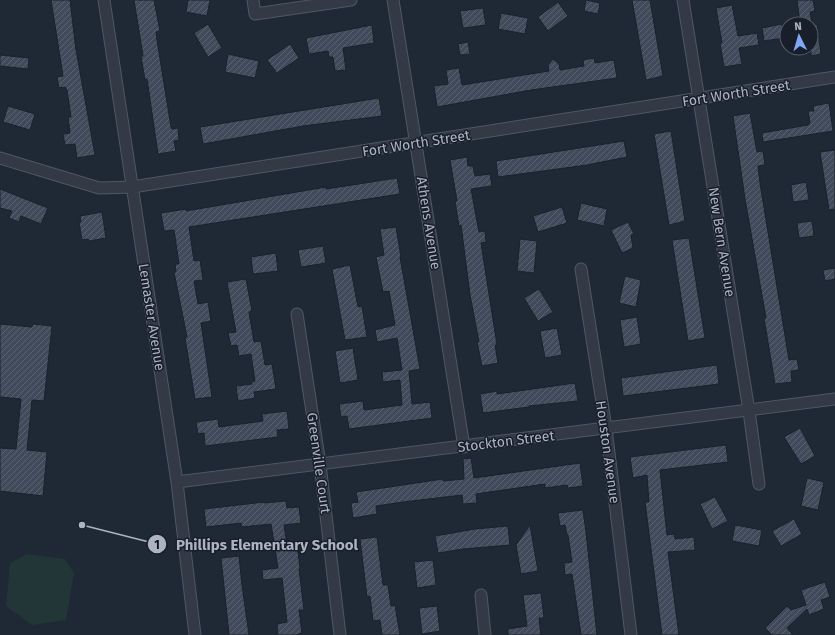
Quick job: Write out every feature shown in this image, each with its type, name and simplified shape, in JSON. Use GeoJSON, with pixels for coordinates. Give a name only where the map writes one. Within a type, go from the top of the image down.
{"type":"FeatureCollection","features":[{"type":"Feature","properties":{"kind":"street","name":"Lemaster Avenue"},"geometry":{"type":"LineString","coordinates":[[104,0],[177,482],[195,635]]}},
{"type":"Feature","properties":{"kind":"street"},"geometry":{"type":"LineString","coordinates":[[253,0],[255,14],[351,0]]}},
{"type":"Feature","properties":{"kind":"street","name":"Athens Avenue"},"geometry":{"type":"LineString","coordinates":[[393,0],[464,447]]}},
{"type":"Feature","properties":{"kind":"street","name":"New Bern Avenue"},"geometry":{"type":"LineString","coordinates":[[683,0],[750,411],[759,484]]}},
{"type":"Feature","properties":{"kind":"street","name":"Fort Worth Street"},"geometry":{"type":"LineString","coordinates":[[0,158],[99,188],[132,187],[835,77]]}},
{"type":"Feature","properties":{"kind":"street","name":"Houston Avenue"},"geometry":{"type":"LineString","coordinates":[[581,269],[606,428],[631,635]]}},
{"type":"Feature","properties":{"kind":"street","name":"Greenville Court"},"geometry":{"type":"LineString","coordinates":[[298,314],[320,464],[340,635]]}},
{"type":"Feature","properties":{"kind":"street","name":"Stockton Street"},"geometry":{"type":"LineString","coordinates":[[177,482],[750,411],[835,399]]}},
{"type":"Feature","properties":{"kind":"street"},"geometry":{"type":"LineString","coordinates":[[481,595],[485,635]]}},
{"type":"Feature","properties":{"kind":"shaded area"},"geometry":{"type":"Polygon","coordinates":[[[27,554],[65,559],[74,573],[66,620],[32,625],[6,606],[10,563],[27,554]]]}},
{"type":"Feature","properties":{"kind":"building"},"geometry":{"type":"Polygon","coordinates":[[[51,0],[70,0],[76,50],[95,155],[77,158],[75,144],[65,145],[63,134],[70,133],[68,117],[71,117],[67,90],[65,87],[59,88],[57,77],[63,76],[51,0]]]}},
{"type":"Feature","properties":{"kind":"building"},"geometry":{"type":"Polygon","coordinates":[[[134,0],[154,0],[160,31],[156,32],[157,40],[171,127],[172,129],[178,128],[179,140],[174,141],[176,151],[158,154],[147,79],[145,80],[141,56],[143,56],[134,0]]]}},
{"type":"Feature","properties":{"kind":"building"},"geometry":{"type":"Polygon","coordinates":[[[188,0],[210,0],[207,16],[186,12],[188,0]]]}},
{"type":"Feature","properties":{"kind":"building"},"geometry":{"type":"Polygon","coordinates":[[[586,0],[600,3],[598,14],[584,11],[586,0]]]}},
{"type":"Feature","properties":{"kind":"building"},"geometry":{"type":"Polygon","coordinates":[[[632,0],[650,0],[663,76],[646,80],[632,0]]]}},
{"type":"Feature","properties":{"kind":"building"},"geometry":{"type":"Polygon","coordinates":[[[797,0],[813,0],[815,11],[810,12],[811,16],[799,16],[797,0]]]}},
{"type":"Feature","properties":{"kind":"building"},"geometry":{"type":"Polygon","coordinates":[[[558,2],[568,16],[548,31],[538,17],[558,2]]]}},
{"type":"Feature","properties":{"kind":"building"},"geometry":{"type":"Polygon","coordinates":[[[732,5],[738,36],[757,33],[759,45],[739,48],[742,64],[724,67],[720,43],[722,43],[716,8],[732,5]]]}},
{"type":"Feature","properties":{"kind":"building"},"geometry":{"type":"Polygon","coordinates":[[[483,8],[486,25],[463,28],[460,11],[483,8]]]}},
{"type":"Feature","properties":{"kind":"building"},"geometry":{"type":"Polygon","coordinates":[[[501,13],[528,18],[525,34],[498,29],[501,13]]]}},
{"type":"Feature","properties":{"kind":"building"},"geometry":{"type":"Polygon","coordinates":[[[208,24],[222,48],[208,57],[194,33],[208,24]]]}},
{"type":"Feature","properties":{"kind":"building"},"geometry":{"type":"Polygon","coordinates":[[[372,25],[374,43],[343,48],[346,70],[335,71],[333,57],[329,57],[328,51],[309,54],[306,38],[372,25]]]}},
{"type":"Feature","properties":{"kind":"building"},"geometry":{"type":"Polygon","coordinates":[[[779,25],[779,39],[764,41],[762,28],[779,25]]]}},
{"type":"Feature","properties":{"kind":"building"},"geometry":{"type":"Polygon","coordinates":[[[819,39],[821,54],[819,54],[819,39]]]}},
{"type":"Feature","properties":{"kind":"building"},"geometry":{"type":"Polygon","coordinates":[[[468,42],[470,54],[460,55],[458,44],[468,42]]]}},
{"type":"Feature","properties":{"kind":"building"},"geometry":{"type":"Polygon","coordinates":[[[290,44],[299,58],[277,73],[267,60],[290,44]]]}},
{"type":"Feature","properties":{"kind":"building"},"geometry":{"type":"Polygon","coordinates":[[[228,54],[259,61],[255,78],[225,72],[228,54]]]}},
{"type":"Feature","properties":{"kind":"building"},"geometry":{"type":"Polygon","coordinates":[[[0,55],[29,58],[28,69],[0,66],[0,55]]]}},
{"type":"Feature","properties":{"kind":"building"},"geometry":{"type":"Polygon","coordinates":[[[594,58],[595,63],[614,60],[617,78],[531,90],[437,107],[434,86],[448,84],[446,70],[459,68],[462,85],[549,71],[548,65],[553,59],[559,64],[560,70],[584,66],[583,60],[594,58]]]}},
{"type":"Feature","properties":{"kind":"building"},"geometry":{"type":"Polygon","coordinates":[[[379,98],[382,116],[303,126],[203,144],[200,127],[379,98]]]}},
{"type":"Feature","properties":{"kind":"building"},"geometry":{"type":"Polygon","coordinates":[[[829,103],[833,131],[763,142],[762,133],[808,125],[810,123],[808,111],[814,111],[813,106],[829,103]]]}},
{"type":"Feature","properties":{"kind":"building"},"geometry":{"type":"Polygon","coordinates":[[[8,106],[35,114],[30,130],[3,122],[8,106]]]}},
{"type":"Feature","properties":{"kind":"building"},"geometry":{"type":"Polygon","coordinates":[[[750,113],[757,152],[763,151],[765,165],[758,166],[760,183],[789,360],[797,359],[799,370],[791,371],[792,382],[775,384],[764,318],[766,318],[745,199],[733,116],[750,113]]]}},
{"type":"Feature","properties":{"kind":"building"},"geometry":{"type":"Polygon","coordinates":[[[671,131],[685,221],[669,225],[654,134],[671,131]]]}},
{"type":"Feature","properties":{"kind":"building"},"geometry":{"type":"Polygon","coordinates":[[[624,141],[627,157],[587,165],[498,177],[496,161],[624,141]]]}},
{"type":"Feature","properties":{"kind":"building"},"geometry":{"type":"Polygon","coordinates":[[[835,150],[835,209],[829,210],[820,152],[835,150]]]}},
{"type":"Feature","properties":{"kind":"building"},"geometry":{"type":"Polygon","coordinates":[[[467,157],[468,166],[473,166],[475,176],[490,174],[492,186],[471,189],[479,232],[485,231],[486,242],[481,243],[497,345],[495,345],[498,363],[482,366],[470,295],[461,225],[459,226],[455,201],[457,201],[450,160],[467,157]]]}},
{"type":"Feature","properties":{"kind":"building"},"geometry":{"type":"Polygon","coordinates":[[[397,178],[400,194],[189,227],[194,261],[200,260],[203,280],[194,281],[198,304],[208,302],[211,321],[201,323],[212,397],[195,399],[185,338],[187,337],[174,272],[176,272],[175,264],[179,264],[174,230],[164,231],[161,213],[186,209],[186,211],[326,187],[326,189],[397,178]]]}},
{"type":"Feature","properties":{"kind":"building"},"geometry":{"type":"Polygon","coordinates":[[[806,182],[809,200],[793,202],[791,185],[806,182]]]}},
{"type":"Feature","properties":{"kind":"building"},"geometry":{"type":"Polygon","coordinates":[[[0,189],[48,208],[41,224],[21,216],[19,222],[9,218],[12,211],[0,208],[0,189]]]}},
{"type":"Feature","properties":{"kind":"building"},"geometry":{"type":"Polygon","coordinates":[[[581,203],[607,209],[604,226],[577,220],[581,203]]]}},
{"type":"Feature","properties":{"kind":"building"},"geometry":{"type":"Polygon","coordinates":[[[562,207],[567,223],[538,232],[533,216],[562,207]]]}},
{"type":"Feature","properties":{"kind":"building"},"geometry":{"type":"Polygon","coordinates":[[[102,212],[106,238],[89,241],[88,239],[82,240],[79,222],[81,222],[80,216],[102,212]]]}},
{"type":"Feature","properties":{"kind":"building"},"geometry":{"type":"Polygon","coordinates":[[[812,221],[814,236],[799,238],[797,223],[812,221]]]}},
{"type":"Feature","properties":{"kind":"building"},"geometry":{"type":"Polygon","coordinates":[[[628,222],[634,234],[631,235],[633,248],[622,253],[611,230],[628,222]]]}},
{"type":"Feature","properties":{"kind":"building"},"geometry":{"type":"Polygon","coordinates":[[[396,227],[420,369],[409,371],[412,404],[430,402],[432,418],[349,429],[347,416],[341,417],[339,404],[363,401],[364,410],[402,405],[400,380],[383,382],[382,372],[402,370],[397,338],[377,342],[375,330],[395,325],[389,291],[383,292],[376,257],[384,255],[380,229],[396,227]]]}},
{"type":"Feature","properties":{"kind":"building"},"geometry":{"type":"Polygon","coordinates":[[[689,238],[705,338],[688,341],[672,240],[689,238]]]}},
{"type":"Feature","properties":{"kind":"building"},"geometry":{"type":"Polygon","coordinates":[[[520,239],[537,241],[534,273],[517,271],[520,239]]]}},
{"type":"Feature","properties":{"kind":"building"},"geometry":{"type":"Polygon","coordinates":[[[323,246],[326,263],[301,267],[298,250],[323,246]]]}},
{"type":"Feature","properties":{"kind":"building"},"geometry":{"type":"Polygon","coordinates":[[[276,253],[278,271],[253,274],[251,257],[276,253]]]}},
{"type":"Feature","properties":{"kind":"building"},"geometry":{"type":"Polygon","coordinates":[[[350,265],[358,307],[362,306],[367,337],[345,340],[332,269],[350,265]]]}},
{"type":"Feature","properties":{"kind":"building"},"geometry":{"type":"Polygon","coordinates":[[[835,268],[835,279],[825,281],[823,270],[835,268]]]}},
{"type":"Feature","properties":{"kind":"building"},"geometry":{"type":"Polygon","coordinates":[[[625,276],[641,280],[636,307],[619,303],[625,276]]]}},
{"type":"Feature","properties":{"kind":"building"},"geometry":{"type":"Polygon","coordinates":[[[246,279],[252,311],[249,312],[254,342],[261,341],[265,365],[272,364],[276,389],[254,392],[255,398],[238,401],[236,386],[252,384],[252,382],[255,381],[251,354],[239,356],[237,345],[231,346],[228,333],[236,332],[227,282],[246,279]]]}},
{"type":"Feature","properties":{"kind":"building"},"geometry":{"type":"Polygon","coordinates":[[[539,289],[553,312],[538,321],[524,298],[539,289]]]}},
{"type":"Feature","properties":{"kind":"building"},"geometry":{"type":"Polygon","coordinates":[[[637,317],[641,344],[624,347],[620,320],[637,317]]]}},
{"type":"Feature","properties":{"kind":"building"},"geometry":{"type":"Polygon","coordinates":[[[0,324],[32,327],[33,324],[52,326],[44,401],[32,400],[27,450],[47,452],[43,496],[0,491],[0,448],[16,449],[21,399],[0,397],[0,324]]]}},
{"type":"Feature","properties":{"kind":"building"},"geometry":{"type":"Polygon","coordinates":[[[557,328],[562,355],[545,358],[540,331],[557,328]]]}},
{"type":"Feature","properties":{"kind":"building"},"geometry":{"type":"Polygon","coordinates":[[[353,348],[358,380],[340,383],[335,351],[353,348]]]}},
{"type":"Feature","properties":{"kind":"building"},"geometry":{"type":"Polygon","coordinates":[[[717,365],[719,384],[623,396],[621,378],[717,365]]]}},
{"type":"Feature","properties":{"kind":"building"},"geometry":{"type":"Polygon","coordinates":[[[575,383],[578,401],[483,413],[480,394],[497,391],[497,394],[575,383]]]}},
{"type":"Feature","properties":{"kind":"building"},"geometry":{"type":"Polygon","coordinates":[[[287,411],[289,429],[277,430],[278,437],[205,446],[204,433],[198,434],[196,422],[218,419],[219,427],[263,421],[262,414],[287,411]]]}},
{"type":"Feature","properties":{"kind":"building"},"geometry":{"type":"Polygon","coordinates":[[[800,428],[815,456],[801,464],[784,437],[800,428]]]}},
{"type":"Feature","properties":{"kind":"building"},"geometry":{"type":"Polygon","coordinates":[[[726,445],[728,462],[660,470],[667,535],[674,534],[675,539],[694,537],[695,550],[668,552],[679,635],[662,635],[645,502],[649,502],[647,475],[633,478],[630,457],[726,445]]]}},
{"type":"Feature","properties":{"kind":"building"},"geometry":{"type":"Polygon","coordinates":[[[471,458],[474,478],[580,463],[583,486],[568,488],[567,485],[545,488],[545,484],[476,494],[477,503],[463,504],[462,495],[403,502],[376,506],[377,514],[353,518],[351,503],[358,502],[356,492],[443,479],[443,481],[464,479],[463,459],[471,458]]]}},
{"type":"Feature","properties":{"kind":"building"},"geometry":{"type":"Polygon","coordinates":[[[807,478],[824,482],[818,510],[801,506],[807,478]]]}},
{"type":"Feature","properties":{"kind":"building"},"geometry":{"type":"Polygon","coordinates":[[[715,497],[728,521],[712,529],[700,504],[715,497]]]}},
{"type":"Feature","properties":{"kind":"building"},"geometry":{"type":"Polygon","coordinates":[[[286,501],[287,508],[299,507],[301,523],[284,525],[287,545],[297,544],[300,568],[304,610],[299,610],[302,633],[296,635],[278,635],[277,624],[287,622],[282,578],[263,580],[262,570],[278,568],[271,524],[242,527],[241,523],[206,527],[204,509],[286,501]]]}},
{"type":"Feature","properties":{"kind":"building"},"geometry":{"type":"Polygon","coordinates":[[[583,510],[597,635],[581,635],[572,574],[565,575],[564,563],[572,562],[568,535],[565,525],[560,526],[558,513],[583,510]]]}},
{"type":"Feature","properties":{"kind":"building"},"geometry":{"type":"Polygon","coordinates":[[[794,519],[802,534],[781,546],[772,531],[794,519]]]}},
{"type":"Feature","properties":{"kind":"building"},"geometry":{"type":"Polygon","coordinates":[[[530,525],[538,571],[521,574],[516,545],[530,525]]]}},
{"type":"Feature","properties":{"kind":"building"},"geometry":{"type":"Polygon","coordinates":[[[735,525],[762,530],[759,546],[732,541],[735,525]]]}},
{"type":"Feature","properties":{"kind":"building"},"geometry":{"type":"Polygon","coordinates":[[[508,526],[510,545],[463,549],[438,553],[435,536],[475,529],[508,526]]]}},
{"type":"Feature","properties":{"kind":"building"},"geometry":{"type":"Polygon","coordinates":[[[377,537],[383,585],[388,585],[391,606],[395,605],[400,635],[382,635],[380,620],[373,621],[370,596],[367,597],[360,539],[377,537]]]}},
{"type":"Feature","properties":{"kind":"building"},"geometry":{"type":"Polygon","coordinates":[[[239,556],[249,635],[229,635],[221,558],[239,556]]]}},
{"type":"Feature","properties":{"kind":"building"},"geometry":{"type":"Polygon","coordinates":[[[433,560],[436,585],[417,588],[414,562],[433,560]]]}},
{"type":"Feature","properties":{"kind":"building"},"geometry":{"type":"Polygon","coordinates":[[[825,582],[830,597],[821,600],[824,609],[809,615],[807,609],[787,628],[793,635],[772,635],[765,628],[787,606],[791,610],[806,605],[801,590],[825,582]]]}},
{"type":"Feature","properties":{"kind":"building"},"geometry":{"type":"Polygon","coordinates":[[[541,593],[544,618],[539,618],[541,635],[508,635],[508,629],[527,626],[523,595],[541,593]]]}},
{"type":"Feature","properties":{"kind":"building"},"geometry":{"type":"Polygon","coordinates":[[[437,606],[440,631],[422,634],[419,608],[437,606]]]}},
{"type":"Feature","properties":{"kind":"place","name":"Phillips Elementary School"},"geometry":{"type":"Point","coordinates":[82,525]}}]}
